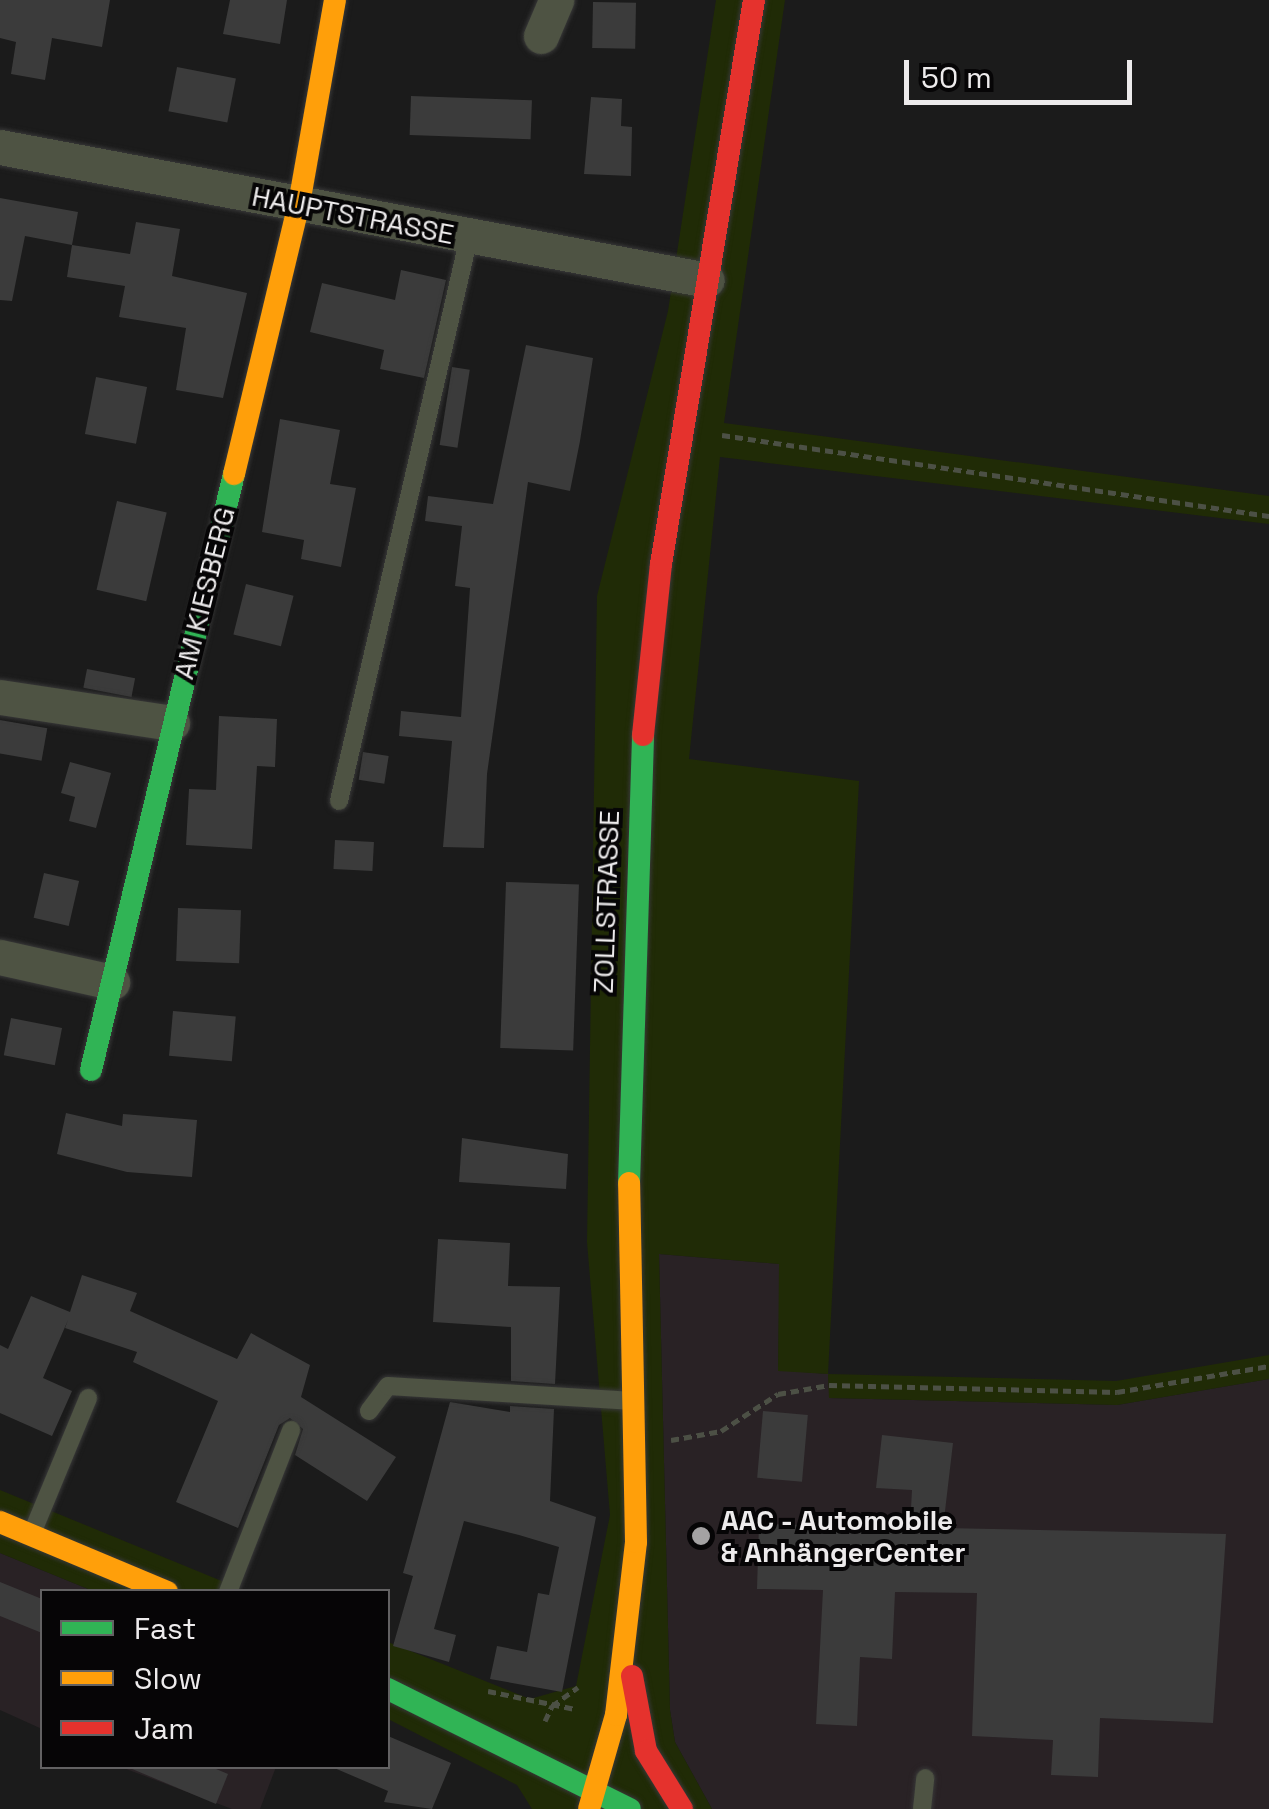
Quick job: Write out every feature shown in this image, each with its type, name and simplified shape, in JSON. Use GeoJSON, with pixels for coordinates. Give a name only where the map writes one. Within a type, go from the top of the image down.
{"type":"FeatureCollection","features":[{"type":"Feature","properties":{"kind":"main road","name":"AM KIESBERG"},"geometry":{"type":"LineString","coordinates":[[91,1070],[300,204],[335,0]]}},
{"type":"Feature","properties":{"kind":"main road","name":"ZOLLSTRASSE"},"geometry":{"type":"LineString","coordinates":[[592,1798],[616,1715],[636,1542],[638,1439],[628,1222],[639,796],[653,626],[754,0]]}},
{"type":"Feature","properties":{"kind":"main road"},"geometry":{"type":"LineString","coordinates":[[0,1522],[161,1589]]}},
{"type":"Feature","properties":{"kind":"main road"},"geometry":{"type":"LineString","coordinates":[[627,1612],[633,1689],[646,1751],[682,1809]]}},
{"type":"Feature","properties":{"kind":"main road"},"geometry":{"type":"LineString","coordinates":[[390,1690],[592,1798],[630,1809]]}},
{"type":"Feature","properties":{"kind":"street"},"geometry":{"type":"LineString","coordinates":[[541,36],[556,0]]}},
{"type":"Feature","properties":{"kind":"street","name":"HAUPTSTRASSE"},"geometry":{"type":"LineString","coordinates":[[0,147],[707,280]]}},
{"type":"Feature","properties":{"kind":"street"},"geometry":{"type":"LineString","coordinates":[[0,697],[172,723]]}},
{"type":"Feature","properties":{"kind":"street"},"geometry":{"type":"LineString","coordinates":[[0,957],[112,982]]}},
{"type":"Feature","properties":{"kind":"lane"},"geometry":{"type":"LineString","coordinates":[[339,802],[469,237]]}},
{"type":"Feature","properties":{"kind":"lane"},"geometry":{"type":"LineString","coordinates":[[369,1411],[388,1386],[636,1401]]}},
{"type":"Feature","properties":{"kind":"lane"},"geometry":{"type":"LineString","coordinates":[[32,1535],[88,1398]]}},
{"type":"Feature","properties":{"kind":"lane"},"geometry":{"type":"LineString","coordinates":[[229,1589],[291,1430]]}},
{"type":"Feature","properties":{"kind":"lane"},"geometry":{"type":"LineString","coordinates":[[922,1809],[925,1778]]}},
{"type":"Feature","properties":{"kind":"path"},"geometry":{"type":"LineString","coordinates":[[684,430],[1269,516]]}},
{"type":"Feature","properties":{"kind":"path"},"geometry":{"type":"LineString","coordinates":[[638,1439],[688,1441],[721,1430],[778,1394],[829,1384],[1116,1392],[1269,1366]]}},
{"type":"Feature","properties":{"kind":"shaded area"},"geometry":{"type":"Polygon","coordinates":[[[659,1254],[780,1264],[778,1370],[828,1374],[830,1398],[1117,1405],[1269,1379],[1269,1809],[712,1809],[675,1742],[670,1710],[659,1254]]]}},
{"type":"Feature","properties":{"kind":"shaded area"},"geometry":{"type":"Polygon","coordinates":[[[0,1553],[88,1589],[40,1589],[40,1728],[0,1710],[0,1553]]]}},
{"type":"Feature","properties":{"kind":"shaded area"},"geometry":{"type":"Polygon","coordinates":[[[126,1769],[275,1769],[260,1809],[232,1809],[126,1769]]]}},
{"type":"Feature","properties":{"kind":"green space"},"geometry":{"type":"Polygon","coordinates":[[[716,0],[785,0],[724,423],[1269,496],[1269,524],[720,457],[689,759],[859,781],[828,1374],[778,1371],[779,1264],[659,1254],[670,1710],[675,1742],[712,1809],[532,1809],[517,1785],[390,1720],[390,1643],[530,1699],[576,1686],[610,1515],[587,1242],[597,596],[668,311],[716,0]]]}},
{"type":"Feature","properties":{"kind":"green space"},"geometry":{"type":"Polygon","coordinates":[[[1269,1355],[1269,1379],[1117,1405],[829,1398],[828,1374],[1116,1381],[1269,1355]]]}},
{"type":"Feature","properties":{"kind":"green space"},"geometry":{"type":"Polygon","coordinates":[[[0,1490],[241,1589],[88,1589],[0,1553],[0,1490]]]}},
{"type":"Feature","properties":{"kind":"building"},"geometry":{"type":"Polygon","coordinates":[[[0,0],[110,0],[102,47],[52,38],[45,80],[11,74],[16,42],[0,38],[0,0]]]}},
{"type":"Feature","properties":{"kind":"building"},"geometry":{"type":"Polygon","coordinates":[[[230,0],[287,0],[280,44],[223,34],[230,0]]]}},
{"type":"Feature","properties":{"kind":"building"},"geometry":{"type":"Polygon","coordinates":[[[593,2],[636,3],[635,49],[592,48],[593,2]]]}},
{"type":"Feature","properties":{"kind":"building"},"geometry":{"type":"Polygon","coordinates":[[[177,67],[236,78],[227,123],[168,111],[177,67]]]}},
{"type":"Feature","properties":{"kind":"building"},"geometry":{"type":"Polygon","coordinates":[[[411,96],[532,100],[531,139],[410,135],[411,96]]]}},
{"type":"Feature","properties":{"kind":"building"},"geometry":{"type":"Polygon","coordinates":[[[591,97],[622,99],[621,126],[632,127],[631,176],[584,174],[591,97]]]}},
{"type":"Feature","properties":{"kind":"building"},"geometry":{"type":"Polygon","coordinates":[[[0,198],[78,212],[72,245],[25,236],[12,301],[0,300],[0,198]]]}},
{"type":"Feature","properties":{"kind":"building"},"geometry":{"type":"Polygon","coordinates":[[[136,222],[180,229],[172,276],[247,293],[223,398],[176,390],[186,328],[119,317],[125,286],[67,277],[72,245],[130,254],[136,222]]]}},
{"type":"Feature","properties":{"kind":"building"},"geometry":{"type":"Polygon","coordinates":[[[401,270],[446,280],[424,378],[380,369],[384,350],[310,332],[322,283],[395,300],[401,270]]]}},
{"type":"Feature","properties":{"kind":"building"},"geometry":{"type":"Polygon","coordinates":[[[526,345],[593,358],[580,441],[570,491],[528,482],[487,774],[484,848],[443,847],[452,741],[399,736],[401,711],[461,717],[470,588],[455,586],[462,526],[425,521],[428,496],[493,504],[526,345]]]}},
{"type":"Feature","properties":{"kind":"building"},"geometry":{"type":"Polygon","coordinates":[[[452,367],[470,370],[457,448],[440,445],[452,367]]]}},
{"type":"Feature","properties":{"kind":"building"},"geometry":{"type":"Polygon","coordinates":[[[96,377],[147,387],[136,444],[85,434],[96,377]]]}},
{"type":"Feature","properties":{"kind":"building"},"geometry":{"type":"Polygon","coordinates":[[[280,419],[340,430],[330,484],[356,488],[341,567],[301,559],[304,540],[262,532],[280,419]]]}},
{"type":"Feature","properties":{"kind":"building"},"geometry":{"type":"Polygon","coordinates":[[[117,501],[167,512],[146,601],[97,590],[117,501]]]}},
{"type":"Feature","properties":{"kind":"building"},"geometry":{"type":"Polygon","coordinates":[[[246,584],[294,596],[281,646],[233,634],[246,584]]]}},
{"type":"Feature","properties":{"kind":"building"},"geometry":{"type":"Polygon","coordinates":[[[87,669],[135,678],[131,697],[83,688],[87,669]]]}},
{"type":"Feature","properties":{"kind":"building"},"geometry":{"type":"Polygon","coordinates":[[[219,716],[277,719],[275,767],[257,766],[252,849],[186,845],[189,789],[216,790],[219,716]]]}},
{"type":"Feature","properties":{"kind":"building"},"geometry":{"type":"Polygon","coordinates":[[[0,720],[47,728],[42,761],[0,754],[0,720]]]}},
{"type":"Feature","properties":{"kind":"building"},"geometry":{"type":"Polygon","coordinates":[[[363,752],[389,756],[384,784],[359,780],[363,752]]]}},
{"type":"Feature","properties":{"kind":"building"},"geometry":{"type":"Polygon","coordinates":[[[70,762],[111,773],[96,828],[69,821],[75,797],[61,793],[70,762]]]}},
{"type":"Feature","properties":{"kind":"building"},"geometry":{"type":"Polygon","coordinates":[[[335,840],[374,842],[372,871],[333,869],[335,840]]]}},
{"type":"Feature","properties":{"kind":"building"},"geometry":{"type":"Polygon","coordinates":[[[44,873],[79,881],[69,926],[34,918],[44,873]]]}},
{"type":"Feature","properties":{"kind":"building"},"geometry":{"type":"Polygon","coordinates":[[[506,882],[579,885],[573,1050],[500,1048],[506,882]]]}},
{"type":"Feature","properties":{"kind":"building"},"geometry":{"type":"Polygon","coordinates":[[[178,908],[241,910],[239,963],[176,961],[178,908]]]}},
{"type":"Feature","properties":{"kind":"building"},"geometry":{"type":"Polygon","coordinates":[[[173,1011],[236,1016],[232,1061],[169,1056],[173,1011]]]}},
{"type":"Feature","properties":{"kind":"building"},"geometry":{"type":"Polygon","coordinates":[[[11,1018],[62,1028],[55,1065],[4,1055],[11,1018]]]}},
{"type":"Feature","properties":{"kind":"building"},"geometry":{"type":"Polygon","coordinates":[[[66,1113],[122,1126],[123,1114],[197,1120],[192,1177],[127,1172],[57,1154],[66,1113]]]}},
{"type":"Feature","properties":{"kind":"building"},"geometry":{"type":"Polygon","coordinates":[[[462,1138],[568,1154],[566,1189],[459,1182],[462,1138]]]}},
{"type":"Feature","properties":{"kind":"building"},"geometry":{"type":"Polygon","coordinates":[[[438,1239],[510,1243],[508,1286],[560,1287],[555,1384],[511,1381],[511,1327],[433,1322],[438,1239]]]}},
{"type":"Feature","properties":{"kind":"building"},"geometry":{"type":"Polygon","coordinates":[[[82,1275],[137,1293],[130,1311],[237,1359],[251,1333],[310,1365],[301,1397],[396,1457],[367,1501],[295,1455],[303,1429],[290,1418],[279,1425],[238,1528],[176,1502],[218,1401],[133,1362],[137,1352],[65,1328],[68,1320],[43,1378],[72,1391],[52,1436],[0,1413],[0,1345],[8,1349],[31,1296],[70,1312],[82,1275]]]}},
{"type":"Feature","properties":{"kind":"building"},"geometry":{"type":"Polygon","coordinates":[[[450,1402],[510,1412],[510,1406],[554,1409],[550,1501],[596,1517],[562,1692],[490,1679],[497,1646],[527,1652],[538,1593],[549,1595],[559,1547],[519,1535],[464,1521],[434,1629],[456,1635],[449,1662],[393,1646],[413,1576],[403,1573],[450,1402]]]}},
{"type":"Feature","properties":{"kind":"building"},"geometry":{"type":"Polygon","coordinates":[[[763,1411],[808,1415],[802,1482],[757,1478],[763,1411]]]}},
{"type":"Feature","properties":{"kind":"building"},"geometry":{"type":"Polygon","coordinates":[[[882,1435],[953,1443],[943,1528],[1226,1534],[1213,1723],[1100,1718],[1098,1777],[1051,1775],[1053,1740],[972,1736],[977,1593],[895,1592],[892,1659],[860,1657],[857,1726],[816,1724],[823,1590],[757,1589],[759,1524],[910,1527],[912,1490],[876,1488],[882,1435]]]}},
{"type":"Feature","properties":{"kind":"building"},"geometry":{"type":"Polygon","coordinates":[[[0,1582],[40,1598],[40,1632],[0,1616],[0,1582]]]}},
{"type":"Feature","properties":{"kind":"building"},"geometry":{"type":"Polygon","coordinates":[[[390,1737],[451,1763],[432,1809],[384,1802],[388,1791],[337,1769],[390,1769],[390,1737]]]}},
{"type":"Feature","properties":{"kind":"building"},"geometry":{"type":"Polygon","coordinates":[[[132,1769],[216,1769],[228,1774],[216,1804],[132,1769]]]}},
{"type":"Feature","properties":{"kind":"traffic: fast"},"geometry":{"type":"LineString","coordinates":[[91,1070],[234,474]]}},
{"type":"Feature","properties":{"kind":"traffic: fast"},"geometry":{"type":"LineString","coordinates":[[629,1183],[643,735]]}},
{"type":"Feature","properties":{"kind":"traffic: fast"},"geometry":{"type":"LineString","coordinates":[[390,1690],[630,1809]]}},
{"type":"Feature","properties":{"kind":"traffic: slow"},"geometry":{"type":"LineString","coordinates":[[234,474],[299,204],[335,0]]}},
{"type":"Feature","properties":{"kind":"traffic: slow"},"geometry":{"type":"LineString","coordinates":[[589,1809],[616,1715],[636,1542],[629,1183]]}},
{"type":"Feature","properties":{"kind":"traffic: slow"},"geometry":{"type":"LineString","coordinates":[[0,1522],[160,1589]]}},
{"type":"Feature","properties":{"kind":"traffic: jam"},"geometry":{"type":"LineString","coordinates":[[643,735],[661,564],[754,0]]}},
{"type":"Feature","properties":{"kind":"traffic: jam"},"geometry":{"type":"LineString","coordinates":[[632,1676],[646,1751],[682,1809]]}},
{"type":"Feature","properties":{"kind":"place","name":"AAC - Automobile & AnhängerCenter"},"geometry":{"type":"Point","coordinates":[701,1536]}}]}
